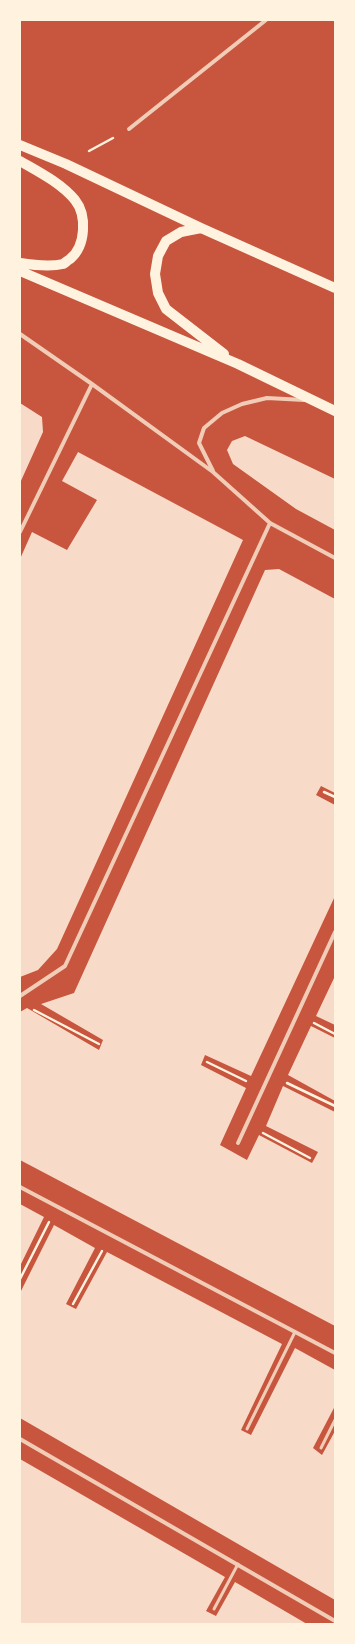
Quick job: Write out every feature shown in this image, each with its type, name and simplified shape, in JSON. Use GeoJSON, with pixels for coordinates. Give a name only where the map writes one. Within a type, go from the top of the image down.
{"type":"FeatureCollection","features":[{"type":"Feature","properties":{"kind":"main road"},"geometry":{"type":"LineString","coordinates":[[20,146],[66,164],[201,228],[335,288]]}},
{"type":"Feature","properties":{"kind":"main road"},"geometry":{"type":"LineString","coordinates":[[20,161],[63,188],[76,201],[82,219],[83,234],[81,245],[75,255],[64,264],[31,265],[20,263]]}},
{"type":"Feature","properties":{"kind":"main road"},"geometry":{"type":"LineString","coordinates":[[201,228],[181,232],[166,241],[158,256],[155,274],[158,293],[166,309],[238,364]]}},
{"type":"Feature","properties":{"kind":"main road"},"geometry":{"type":"LineString","coordinates":[[20,271],[238,364],[335,410]]}},
{"type":"Feature","properties":{"kind":"street"},"geometry":{"type":"LineString","coordinates":[[129,129],[266,20]]}},
{"type":"Feature","properties":{"kind":"street"},"geometry":{"type":"LineString","coordinates":[[20,334],[92,384],[213,472],[270,523],[335,558]]}},
{"type":"Feature","properties":{"kind":"street"},"geometry":{"type":"LineString","coordinates":[[20,532],[92,384]]}},
{"type":"Feature","properties":{"kind":"street"},"geometry":{"type":"LineString","coordinates":[[213,472],[199,443],[204,428],[222,413],[242,404],[267,398],[314,400]]}},
{"type":"Feature","properties":{"kind":"street"},"geometry":{"type":"LineString","coordinates":[[20,996],[65,966],[270,523]]}},
{"type":"Feature","properties":{"kind":"street"},"geometry":{"type":"LineString","coordinates":[[238,1143],[335,932]]}},
{"type":"Feature","properties":{"kind":"street"},"geometry":{"type":"LineString","coordinates":[[20,1187],[335,1353]]}},
{"type":"Feature","properties":{"kind":"street"},"geometry":{"type":"LineString","coordinates":[[20,1439],[335,1621]]}},
{"type":"Feature","properties":{"kind":"lane"},"geometry":{"type":"LineString","coordinates":[[247,1430],[295,1332]]}},
{"type":"Feature","properties":{"kind":"lane"},"geometry":{"type":"LineString","coordinates":[[321,1448],[335,1420]]}},
{"type":"Feature","properties":{"kind":"lane"},"geometry":{"type":"LineString","coordinates":[[214,1609],[238,1564]]}},
{"type":"Feature","properties":{"kind":"path"},"geometry":{"type":"LineString","coordinates":[[66,164],[129,129]]}},
{"type":"Feature","properties":{"kind":"path"},"geometry":{"type":"LineString","coordinates":[[324,792],[335,797]]}},
{"type":"Feature","properties":{"kind":"path"},"geometry":{"type":"LineString","coordinates":[[26,993],[34,1010],[99,1044]]}},
{"type":"Feature","properties":{"kind":"path"},"geometry":{"type":"LineString","coordinates":[[297,1015],[335,1034]]}},
{"type":"Feature","properties":{"kind":"path"},"geometry":{"type":"LineString","coordinates":[[207,1062],[263,1089]]}},
{"type":"Feature","properties":{"kind":"path"},"geometry":{"type":"LineString","coordinates":[[270,1075],[335,1106]]}},
{"type":"Feature","properties":{"kind":"path"},"geometry":{"type":"LineString","coordinates":[[247,1124],[310,1158]]}},
{"type":"Feature","properties":{"kind":"path"},"geometry":{"type":"LineString","coordinates":[[20,1279],[56,1206]]}},
{"type":"Feature","properties":{"kind":"path"},"geometry":{"type":"LineString","coordinates":[[73,1304],[111,1235]]}},
{"type":"Feature","properties":{"kind":"building"},"geometry":{"type":"Polygon","coordinates":[[[20,403],[42,417],[43,432],[20,483],[20,403]]]}},
{"type":"Feature","properties":{"kind":"building"},"geometry":{"type":"Polygon","coordinates":[[[245,436],[335,479],[335,530],[296,509],[233,464],[227,450],[232,441],[245,436]]]}},
{"type":"Feature","properties":{"kind":"building"},"geometry":{"type":"Polygon","coordinates":[[[78,452],[243,540],[57,949],[38,970],[20,977],[20,559],[32,532],[67,550],[97,500],[62,481],[78,452]]]}},
{"type":"Feature","properties":{"kind":"building"},"geometry":{"type":"Polygon","coordinates":[[[279,569],[335,599],[335,793],[321,786],[316,795],[335,805],[335,896],[251,1076],[205,1055],[201,1065],[246,1088],[220,1145],[247,1160],[259,1135],[312,1163],[318,1152],[266,1126],[283,1086],[335,1112],[335,1326],[20,1160],[20,1012],[27,1008],[99,1050],[103,1040],[41,1004],[74,993],[265,570],[279,569]]]}},
{"type":"Feature","properties":{"kind":"building"},"geometry":{"type":"Polygon","coordinates":[[[335,976],[335,1025],[316,1016],[335,976]]]}},
{"type":"Feature","properties":{"kind":"building"},"geometry":{"type":"Polygon","coordinates":[[[311,1026],[335,1038],[335,1101],[288,1075],[311,1026]]]}},
{"type":"Feature","properties":{"kind":"building"},"geometry":{"type":"Polygon","coordinates":[[[20,1204],[44,1217],[20,1266],[20,1204]]]}},
{"type":"Feature","properties":{"kind":"building"},"geometry":{"type":"Polygon","coordinates":[[[54,1225],[95,1248],[66,1304],[76,1309],[107,1252],[282,1344],[241,1430],[251,1435],[295,1348],[335,1370],[335,1406],[313,1448],[322,1455],[335,1431],[335,1600],[20,1418],[20,1293],[54,1225]]]}},
{"type":"Feature","properties":{"kind":"building"},"geometry":{"type":"Polygon","coordinates":[[[20,1459],[225,1577],[206,1611],[216,1616],[235,1582],[307,1624],[20,1624],[20,1459]]]}}]}
